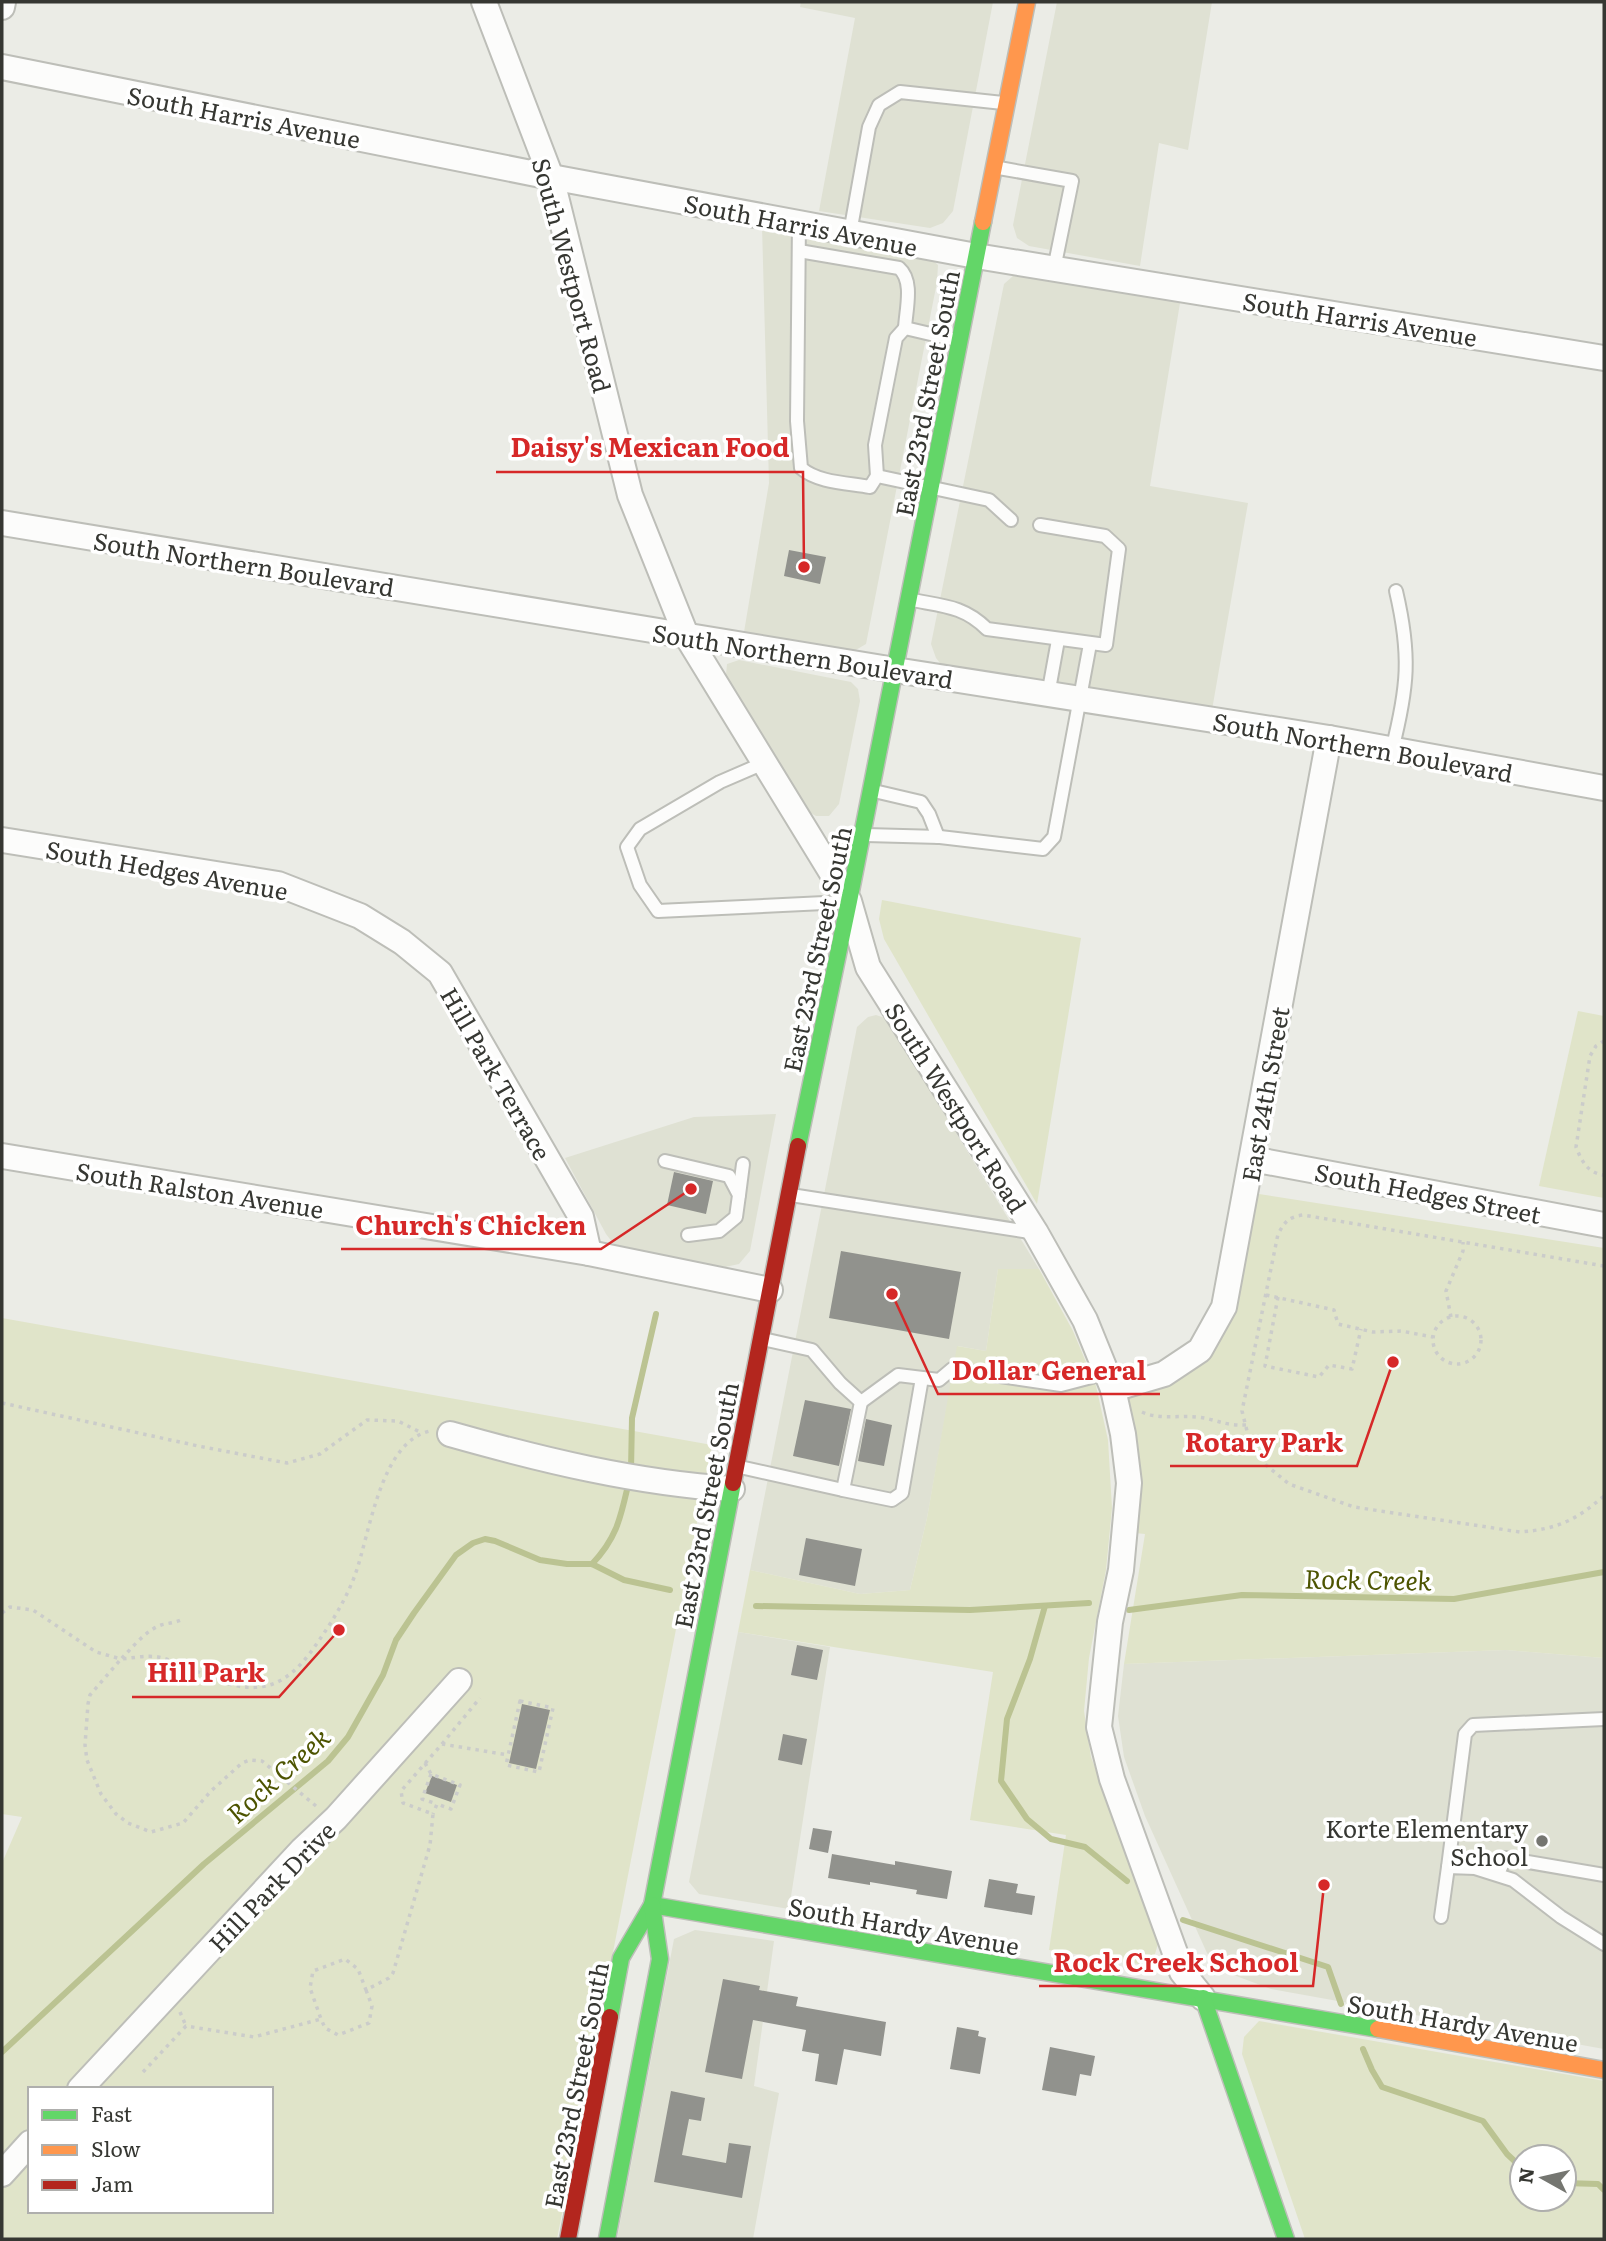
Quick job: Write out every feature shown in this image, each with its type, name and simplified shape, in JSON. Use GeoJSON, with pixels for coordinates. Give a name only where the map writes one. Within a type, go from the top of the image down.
{"type":"FeatureCollection","features":[{"type":"Feature","properties":{"kind":"main road","name":"East 23rd Street South"},"geometry":{"type":"LineString","coordinates":[[607,2239],[660,1959],[652,1905],[769,1290],[1027,2]]}},
{"type":"Feature","properties":{"kind":"main road","name":"East 23rd Street South"},"geometry":{"type":"LineString","coordinates":[[568,2239],[621,1958],[652,1905]]}},
{"type":"Feature","properties":{"kind":"main road","name":"South Hardy Avenue"},"geometry":{"type":"LineString","coordinates":[[652,1905],[1203,1998],[1604,2070]]}},
{"type":"Feature","properties":{"kind":"main road","name":"South Westport Road"},"geometry":{"type":"LineString","coordinates":[[1203,1998],[1286,2239]]}},
{"type":"Feature","properties":{"kind":"street"},"geometry":{"type":"LineString","coordinates":[[2,7],[3,2]]}},
{"type":"Feature","properties":{"kind":"street","name":"South Westport Road"},"geometry":{"type":"LineString","coordinates":[[484,2],[551,177],[630,495],[686,635],[849,901],[868,967],[1036,1233],[1085,1320],[1115,1382],[1129,1483],[1121,1570],[1110,1622],[1099,1727],[1112,1779],[1182,1972],[1203,1998]]}},
{"type":"Feature","properties":{"kind":"street","name":"South Harris Avenue"},"geometry":{"type":"LineString","coordinates":[[2,67],[551,177],[849,233],[1604,358]]}},
{"type":"Feature","properties":{"kind":"street","name":"South Northern Boulevard"},"geometry":{"type":"LineString","coordinates":[[2,523],[1048,695],[1329,738],[1604,788]]}},
{"type":"Feature","properties":{"kind":"street","name":"East 24th Street"},"geometry":{"type":"LineString","coordinates":[[1115,1382],[1164,1374],[1200,1350],[1224,1307],[1329,738]]}},
{"type":"Feature","properties":{"kind":"street","name":"South Hedges Avenue"},"geometry":{"type":"LineString","coordinates":[[2,840],[278,884],[360,915],[369,921]]}},
{"type":"Feature","properties":{"kind":"street","name":"Hill Park Terrace"},"geometry":{"type":"LineString","coordinates":[[369,921],[402,942],[440,973],[581,1217],[589,1254]]}},
{"type":"Feature","properties":{"kind":"street","name":"South Ralston Avenue"},"geometry":{"type":"LineString","coordinates":[[2,1156],[589,1254],[769,1290]]}},
{"type":"Feature","properties":{"kind":"street","name":"South Hedges Street"},"geometry":{"type":"LineString","coordinates":[[1252,1159],[1604,1225]]}},
{"type":"Feature","properties":{"kind":"street"},"geometry":{"type":"LineString","coordinates":[[450,1434],[506,1450],[628,1477],[688,1486],[734,1477]]}},
{"type":"Feature","properties":{"kind":"street","name":"Hill Park Drive"},"geometry":{"type":"LineString","coordinates":[[82,2087],[293,1860],[336,1818],[459,1681]]}},
{"type":"Feature","properties":{"kind":"street"},"geometry":{"type":"LineString","coordinates":[[2,2174],[28,2145]]}},
{"type":"Feature","properties":{"kind":"lane"},"geometry":{"type":"LineString","coordinates":[[849,233],[869,127],[879,105],[900,92],[1007,103]]}},
{"type":"Feature","properties":{"kind":"lane"},"geometry":{"type":"LineString","coordinates":[[994,167],[1072,181],[1054,269]]}},
{"type":"Feature","properties":{"kind":"lane"},"geometry":{"type":"LineString","coordinates":[[799,223],[797,421],[802,468],[809,475],[870,487],[877,476],[875,445],[896,338],[905,328],[908,284],[906,274],[899,268],[799,251]]}},
{"type":"Feature","properties":{"kind":"lane"},"geometry":{"type":"LineString","coordinates":[[878,264],[883,239]]}},
{"type":"Feature","properties":{"kind":"lane"},"geometry":{"type":"LineString","coordinates":[[905,328],[960,341]]}},
{"type":"Feature","properties":{"kind":"lane"},"geometry":{"type":"LineString","coordinates":[[877,476],[989,500],[1011,520]]}},
{"type":"Feature","properties":{"kind":"lane"},"geometry":{"type":"LineString","coordinates":[[909,600],[960,608],[978,619],[987,629],[1106,645],[1119,549],[1105,536],[1040,525]]}},
{"type":"Feature","properties":{"kind":"lane"},"geometry":{"type":"LineString","coordinates":[[1392,750],[1402,713],[1408,673],[1405,629],[1396,591]]}},
{"type":"Feature","properties":{"kind":"lane"},"geometry":{"type":"LineString","coordinates":[[1048,695],[1058,640]]}},
{"type":"Feature","properties":{"kind":"lane"},"geometry":{"type":"LineString","coordinates":[[862,835],[938,837],[1043,849],[1054,837],[1090,644]]}},
{"type":"Feature","properties":{"kind":"lane"},"geometry":{"type":"LineString","coordinates":[[764,762],[720,782],[640,829],[627,847],[640,885],[658,911],[849,901]]}},
{"type":"Feature","properties":{"kind":"lane"},"geometry":{"type":"LineString","coordinates":[[871,790],[921,802],[938,837]]}},
{"type":"Feature","properties":{"kind":"lane"},"geometry":{"type":"LineString","coordinates":[[665,1161],[729,1176],[739,1195]]}},
{"type":"Feature","properties":{"kind":"lane"},"geometry":{"type":"LineString","coordinates":[[688,1235],[719,1231],[736,1216],[743,1164]]}},
{"type":"Feature","properties":{"kind":"lane"},"geometry":{"type":"LineString","coordinates":[[788,1194],[1036,1233]]}},
{"type":"Feature","properties":{"kind":"lane"},"geometry":{"type":"LineString","coordinates":[[760,1338],[812,1350],[840,1383],[861,1402]]}},
{"type":"Feature","properties":{"kind":"lane"},"geometry":{"type":"LineString","coordinates":[[843,1490],[861,1402],[898,1375],[939,1380],[952,1369],[1060,1385],[1115,1382]]}},
{"type":"Feature","properties":{"kind":"lane"},"geometry":{"type":"LineString","coordinates":[[734,1477],[843,1490],[892,1500],[902,1493],[922,1378]]}},
{"type":"Feature","properties":{"kind":"lane"},"geometry":{"type":"LineString","coordinates":[[1441,1917],[1465,1734],[1473,1726],[1604,1719]]}},
{"type":"Feature","properties":{"kind":"lane"},"geometry":{"type":"LineString","coordinates":[[1498,1874],[1506,1858],[1604,1875]]}},
{"type":"Feature","properties":{"kind":"lane"},"geometry":{"type":"LineString","coordinates":[[1448,1867],[1475,1868],[1513,1880],[1561,1917],[1604,1944]]}},
{"type":"Feature","properties":{"kind":"path"},"geometry":{"type":"LineString","coordinates":[[1604,1041],[1596,1046],[1590,1056],[1576,1147],[1587,1168],[1604,1175]]}},
{"type":"Feature","properties":{"kind":"path"},"geometry":{"type":"LineString","coordinates":[[1604,1266],[1303,1215],[1291,1217],[1284,1222],[1278,1234],[1242,1411],[1249,1439],[1266,1465],[1289,1484],[1354,1507],[1520,1532],[1565,1524],[1583,1514],[1604,1496]]}},
{"type":"Feature","properties":{"kind":"path"},"geometry":{"type":"LineString","coordinates":[[1451,1317],[1446,1291],[1463,1251],[1463,1242]]}},
{"type":"Feature","properties":{"kind":"path"},"geometry":{"type":"LineString","coordinates":[[1266,1295],[1334,1310],[1338,1324],[1373,1332],[1401,1331],[1433,1337]]}},
{"type":"Feature","properties":{"kind":"path"},"geometry":{"type":"LineString","coordinates":[[1278,1297],[1265,1366],[1319,1377],[1329,1365],[1352,1369],[1361,1329]]}},
{"type":"Feature","properties":{"kind":"path"},"geometry":{"type":"LineString","coordinates":[[1451,1317],[1465,1318],[1477,1328],[1480,1342],[1475,1356],[1462,1363],[1447,1362],[1436,1352],[1433,1337],[1442,1321],[1451,1317]]}},
{"type":"Feature","properties":{"kind":"path"},"geometry":{"type":"LineString","coordinates":[[1115,1382],[1135,1409],[1152,1417],[1199,1417],[1228,1426],[1246,1425]]}},
{"type":"Feature","properties":{"kind":"path"},"geometry":{"type":"LineString","coordinates":[[2,1403],[287,1463],[320,1454],[359,1423],[367,1420],[398,1420],[422,1433]]}},
{"type":"Feature","properties":{"kind":"path"},"geometry":{"type":"LineString","coordinates":[[2,1613],[10,1607],[33,1610],[96,1653],[121,1659],[156,1657],[187,1667],[211,1679],[247,1687],[258,1688],[286,1678],[310,1653],[344,1602],[386,1475],[404,1448],[422,1433],[431,1430],[450,1434]]}},
{"type":"Feature","properties":{"kind":"path"},"geometry":{"type":"LineString","coordinates":[[183,1619],[149,1631],[90,1695],[85,1745],[87,1760],[101,1794],[116,1814],[128,1824],[151,1832],[174,1828],[183,1824],[211,1791],[242,1763],[257,1759],[317,1808]]}},
{"type":"Feature","properties":{"kind":"path"},"geometry":{"type":"LineString","coordinates":[[433,1814],[403,1803],[401,1791],[480,1698]]}},
{"type":"Feature","properties":{"kind":"path"},"geometry":{"type":"LineString","coordinates":[[520,1701],[553,1708],[539,1772],[506,1765],[508,1755],[520,1701]]}},
{"type":"Feature","properties":{"kind":"path"},"geometry":{"type":"LineString","coordinates":[[442,1744],[508,1755]]}},
{"type":"Feature","properties":{"kind":"path"},"geometry":{"type":"LineString","coordinates":[[425,1763],[431,1774],[460,1785],[451,1809],[422,1799],[431,1774]]}},
{"type":"Feature","properties":{"kind":"path"},"geometry":{"type":"LineString","coordinates":[[366,1990],[393,1973],[430,1844],[433,1814],[437,1804]]}},
{"type":"Feature","properties":{"kind":"path"},"geometry":{"type":"LineString","coordinates":[[345,1959],[358,1969],[366,1990],[372,2006],[369,2023],[338,2035],[325,2028],[321,2019],[310,1987],[313,1971],[345,1959]]}},
{"type":"Feature","properties":{"kind":"path"},"geometry":{"type":"LineString","coordinates":[[143,2072],[186,2026],[254,2037],[321,2019]]}},
{"type":"Feature","properties":{"kind":"shaded area"},"geometry":{"type":"Polygon","coordinates":[[[801,2],[993,2],[953,211],[943,223],[930,228],[819,211],[855,18],[800,7],[801,2]]]}},
{"type":"Feature","properties":{"kind":"shaded area"},"geometry":{"type":"Polygon","coordinates":[[[1057,2],[1212,2],[1188,150],[1159,143],[1140,266],[1029,246],[1017,238],[1013,225],[1057,2]]]}},
{"type":"Feature","properties":{"kind":"shaded area"},"geometry":{"type":"Polygon","coordinates":[[[762,226],[929,257],[938,265],[937,282],[866,644],[854,651],[832,650],[744,632],[769,483],[762,226]]]}},
{"type":"Feature","properties":{"kind":"shaded area"},"geometry":{"type":"Polygon","coordinates":[[[1023,273],[1180,303],[1150,486],[1248,503],[1212,710],[944,668],[936,658],[931,644],[1004,284],[1013,276],[1023,273]]]}},
{"type":"Feature","properties":{"kind":"shaded area"},"geometry":{"type":"Polygon","coordinates":[[[739,660],[851,682],[858,689],[860,701],[839,804],[829,816],[816,816],[802,808],[726,675],[727,664],[739,660]]]}},
{"type":"Feature","properties":{"kind":"shaded area"},"geometry":{"type":"Polygon","coordinates":[[[876,1015],[885,1018],[891,1026],[1039,1269],[998,1269],[986,1351],[958,1346],[927,1518],[910,1590],[860,1594],[750,1570],[857,1027],[868,1017],[876,1015]]]}},
{"type":"Feature","properties":{"kind":"shaded area"},"geometry":{"type":"Polygon","coordinates":[[[776,1114],[750,1251],[739,1264],[725,1267],[616,1247],[606,1234],[565,1158],[694,1117],[776,1114]]]}},
{"type":"Feature","properties":{"kind":"shaded area"},"geometry":{"type":"Polygon","coordinates":[[[738,1632],[830,1647],[789,1909],[699,1894],[689,1882],[738,1632]]]}},
{"type":"Feature","properties":{"kind":"shaded area"},"geometry":{"type":"Polygon","coordinates":[[[1506,1650],[1604,1658],[1604,2049],[1271,1989],[1220,1970],[1207,1953],[1145,1816],[1124,1757],[1118,1716],[1124,1664],[1506,1650]]]}},
{"type":"Feature","properties":{"kind":"shaded area"},"geometry":{"type":"Polygon","coordinates":[[[695,1930],[774,1941],[754,2086],[779,2093],[753,2239],[617,2239],[674,1939],[695,1930]]]}},
{"type":"Feature","properties":{"kind":"green space"},"geometry":{"type":"Polygon","coordinates":[[[882,900],[1081,938],[1037,1204],[884,939],[879,919],[882,900]]]}},
{"type":"Feature","properties":{"kind":"green space"},"geometry":{"type":"Polygon","coordinates":[[[1578,1011],[1604,1016],[1604,1198],[1539,1186],[1578,1011]]]}},
{"type":"Feature","properties":{"kind":"green space"},"geometry":{"type":"Polygon","coordinates":[[[1246,1192],[1604,1248],[1604,1658],[1506,1650],[1124,1664],[1145,1534],[1125,1532],[1113,1389],[1200,1350],[1246,1192]]]}},
{"type":"Feature","properties":{"kind":"green space"},"geometry":{"type":"Polygon","coordinates":[[[998,1269],[1039,1269],[1073,1331],[1096,1386],[1108,1440],[1112,1508],[1106,1570],[1089,1658],[1084,1711],[1091,1757],[1157,1927],[1158,1944],[1154,1957],[1139,1964],[1049,1950],[1066,1835],[970,1820],[993,1672],[738,1632],[750,1570],[860,1594],[910,1590],[927,1518],[957,1346],[986,1351],[998,1269]]]}},
{"type":"Feature","properties":{"kind":"green space"},"geometry":{"type":"Polygon","coordinates":[[[2,1318],[712,1445],[557,2239],[2,2239],[2,1863],[22,1817],[2,1814],[2,1318]]]}},
{"type":"Feature","properties":{"kind":"green space"},"geometry":{"type":"Polygon","coordinates":[[[1259,2021],[1604,2081],[1604,2239],[1305,2239],[1242,2054],[1244,2037],[1259,2021]]]}},
{"type":"Feature","properties":{"kind":"building"},"geometry":{"type":"Polygon","coordinates":[[[789,550],[826,557],[820,584],[784,576],[789,550]]]}},
{"type":"Feature","properties":{"kind":"building"},"geometry":{"type":"Polygon","coordinates":[[[674,1172],[713,1181],[706,1214],[667,1205],[674,1172]]]}},
{"type":"Feature","properties":{"kind":"building"},"geometry":{"type":"Polygon","coordinates":[[[841,1251],[961,1272],[949,1339],[829,1318],[841,1251]]]}},
{"type":"Feature","properties":{"kind":"building"},"geometry":{"type":"Polygon","coordinates":[[[805,1400],[851,1409],[839,1466],[793,1456],[805,1400]]]}},
{"type":"Feature","properties":{"kind":"building"},"geometry":{"type":"Polygon","coordinates":[[[866,1419],[892,1425],[884,1466],[858,1461],[866,1419]]]}},
{"type":"Feature","properties":{"kind":"building"},"geometry":{"type":"Polygon","coordinates":[[[806,1538],[862,1549],[855,1586],[799,1575],[806,1538]]]}},
{"type":"Feature","properties":{"kind":"building"},"geometry":{"type":"Polygon","coordinates":[[[797,1645],[823,1650],[817,1680],[791,1675],[797,1645]]]}},
{"type":"Feature","properties":{"kind":"building"},"geometry":{"type":"Polygon","coordinates":[[[522,1704],[550,1710],[536,1769],[509,1763],[522,1704]]]}},
{"type":"Feature","properties":{"kind":"building"},"geometry":{"type":"Polygon","coordinates":[[[783,1734],[807,1739],[802,1765],[778,1760],[783,1734]]]}},
{"type":"Feature","properties":{"kind":"building"},"geometry":{"type":"Polygon","coordinates":[[[432,1776],[457,1785],[451,1802],[425,1793],[432,1776]]]}},
{"type":"Feature","properties":{"kind":"building"},"geometry":{"type":"Polygon","coordinates":[[[813,1828],[832,1831],[828,1853],[809,1849],[813,1828]]]}},
{"type":"Feature","properties":{"kind":"building"},"geometry":{"type":"Polygon","coordinates":[[[832,1854],[952,1871],[947,1899],[916,1894],[917,1890],[828,1878],[832,1854]]]}},
{"type":"Feature","properties":{"kind":"building"},"geometry":{"type":"Polygon","coordinates":[[[989,1879],[1018,1884],[1016,1893],[1035,1896],[1032,1915],[984,1907],[989,1879]]]}},
{"type":"Feature","properties":{"kind":"building"},"geometry":{"type":"Polygon","coordinates":[[[723,1979],[760,1986],[759,1990],[798,1997],[796,2006],[886,2022],[881,2056],[844,2049],[837,2085],[815,2081],[819,2054],[802,2051],[806,2030],[753,2020],[742,2079],[705,2072],[723,1979]]]}},
{"type":"Feature","properties":{"kind":"building"},"geometry":{"type":"Polygon","coordinates":[[[957,2027],[979,2031],[978,2036],[986,2038],[980,2074],[950,2069],[957,2027]]]}},
{"type":"Feature","properties":{"kind":"building"},"geometry":{"type":"Polygon","coordinates":[[[1050,2047],[1095,2056],[1091,2076],[1080,2074],[1076,2096],[1042,2090],[1050,2047]]]}},
{"type":"Feature","properties":{"kind":"building"},"geometry":{"type":"Polygon","coordinates":[[[671,2091],[705,2098],[701,2121],[689,2119],[682,2155],[726,2163],[729,2143],[751,2146],[742,2198],[654,2182],[671,2091]]]}},
{"type":"Feature","properties":{"kind":"waterway"},"geometry":{"type":"LineString","coordinates":[[631,1470],[632,1418],[656,1314]]}},
{"type":"Feature","properties":{"kind":"waterway"},"geometry":{"type":"LineString","coordinates":[[592,1564],[613,1535],[629,1481]]}},
{"type":"Feature","properties":{"kind":"waterway","name":"Rock Creek"},"geometry":{"type":"LineString","coordinates":[[2,2052],[204,1864],[328,1761],[348,1737],[383,1675],[396,1640],[456,1555],[473,1543],[485,1539],[540,1560],[592,1564],[624,1580],[670,1590]]}},
{"type":"Feature","properties":{"kind":"waterway","name":"Rock Creek"},"geometry":{"type":"LineString","coordinates":[[1129,1610],[1242,1595],[1454,1599],[1604,1572]]}},
{"type":"Feature","properties":{"kind":"waterway","name":"Rock Creek"},"geometry":{"type":"LineString","coordinates":[[756,1606],[970,1610],[1089,1603]]}},
{"type":"Feature","properties":{"kind":"waterway"},"geometry":{"type":"LineString","coordinates":[[1045,1606],[1030,1659],[1007,1719],[1001,1781],[1027,1819],[1051,1839],[1085,1847],[1127,1881]]}},
{"type":"Feature","properties":{"kind":"waterway"},"geometry":{"type":"LineString","coordinates":[[1183,1920],[1328,1967],[1341,2004]]}},
{"type":"Feature","properties":{"kind":"waterway"},"geometry":{"type":"LineString","coordinates":[[1363,2049],[1382,2087],[1483,2121],[1508,2155]]}},
{"type":"Feature","properties":{"kind":"waterway"},"geometry":{"type":"LineString","coordinates":[[1578,2183],[1598,2184],[1604,2190]]}},
{"type":"Feature","properties":{"kind":"traffic: fast"},"geometry":{"type":"LineString","coordinates":[[798,1146],[983,222]]}},
{"type":"Feature","properties":{"kind":"traffic: fast"},"geometry":{"type":"LineString","coordinates":[[610,2017],[621,1958],[652,1905],[733,1483]]}},
{"type":"Feature","properties":{"kind":"traffic: fast"},"geometry":{"type":"LineString","coordinates":[[652,1905],[1378,2029]]}},
{"type":"Feature","properties":{"kind":"traffic: fast"},"geometry":{"type":"LineString","coordinates":[[607,2239],[660,1959],[652,1905]]}},
{"type":"Feature","properties":{"kind":"traffic: fast"},"geometry":{"type":"LineString","coordinates":[[1203,1998],[1286,2239]]}},
{"type":"Feature","properties":{"kind":"traffic: slow"},"geometry":{"type":"LineString","coordinates":[[983,222],[1027,2]]}},
{"type":"Feature","properties":{"kind":"traffic: slow"},"geometry":{"type":"LineString","coordinates":[[1378,2029],[1604,2070]]}},
{"type":"Feature","properties":{"kind":"traffic: jam"},"geometry":{"type":"LineString","coordinates":[[733,1483],[798,1146]]}},
{"type":"Feature","properties":{"kind":"traffic: jam"},"geometry":{"type":"LineString","coordinates":[[568,2239],[610,2017]]}},
{"type":"Feature","properties":{"kind":"place","name":"Daisy's Mexican Food"},"geometry":{"type":"Point","coordinates":[804,567]}},
{"type":"Feature","properties":{"kind":"place","name":"Church's Chicken"},"geometry":{"type":"Point","coordinates":[691,1189]}},
{"type":"Feature","properties":{"kind":"place","name":"Dollar General"},"geometry":{"type":"Point","coordinates":[892,1294]}},
{"type":"Feature","properties":{"kind":"place","name":"Rotary Park"},"geometry":{"type":"Point","coordinates":[1393,1362]}},
{"type":"Feature","properties":{"kind":"place","name":"Hill Park"},"geometry":{"type":"Point","coordinates":[339,1630]}},
{"type":"Feature","properties":{"kind":"place","name":"Korte Elementary School"},"geometry":{"type":"Point","coordinates":[1542,1841]}},
{"type":"Feature","properties":{"kind":"place","name":"Rock Creek School"},"geometry":{"type":"Point","coordinates":[1324,1885]}}]}
